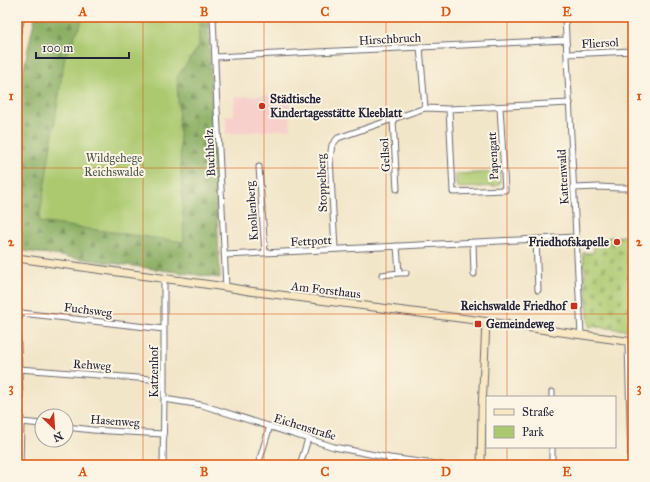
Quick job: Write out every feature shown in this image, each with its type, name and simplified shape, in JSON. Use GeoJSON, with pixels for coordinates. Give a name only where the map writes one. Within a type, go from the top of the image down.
{"type":"FeatureCollection","features":[{"type":"Feature","properties":{"kind":"street"},"geometry":{"type":"LineString","coordinates":[[17,32],[20,17]]}},
{"type":"Feature","properties":{"kind":"street","name":"Buchholz"},"geometry":{"type":"LineString","coordinates":[[213,17],[226,287]]}},
{"type":"Feature","properties":{"kind":"street","name":"Kattenwald"},"geometry":{"type":"LineString","coordinates":[[565,17],[581,335]]}},
{"type":"Feature","properties":{"kind":"street","name":"Hirschbruch"},"geometry":{"type":"LineString","coordinates":[[215,57],[566,40]]}},
{"type":"Feature","properties":{"kind":"street"},"geometry":{"type":"LineString","coordinates":[[420,47],[425,108]]}},
{"type":"Feature","properties":{"kind":"street","name":"Fliersol"},"geometry":{"type":"LineString","coordinates":[[567,54],[633,51]]}},
{"type":"Feature","properties":{"kind":"street","name":"Stoppelberg"},"geometry":{"type":"LineString","coordinates":[[335,249],[330,158],[332,145],[338,138],[425,108],[449,109],[570,103]]}},
{"type":"Feature","properties":{"kind":"street","name":"Papengatt"},"geometry":{"type":"LineString","coordinates":[[449,109],[453,192],[504,190],[500,107]]}},
{"type":"Feature","properties":{"kind":"street","name":"Gellsol"},"geometry":{"type":"LineString","coordinates":[[393,120],[397,189]]}},
{"type":"Feature","properties":{"kind":"street","name":"Knollenberg"},"geometry":{"type":"LineString","coordinates":[[260,167],[265,253]]}},
{"type":"Feature","properties":{"kind":"street"},"geometry":{"type":"LineString","coordinates":[[574,188],[633,188]]}},
{"type":"Feature","properties":{"kind":"street","name":"Fettpott"},"geometry":{"type":"LineString","coordinates":[[225,255],[576,237]]}},
{"type":"Feature","properties":{"kind":"street"},"geometry":{"type":"LineString","coordinates":[[536,239],[538,290]]}},
{"type":"Feature","properties":{"kind":"street"},"geometry":{"type":"LineString","coordinates":[[472,242],[474,274]]}},
{"type":"Feature","properties":{"kind":"street"},"geometry":{"type":"LineString","coordinates":[[397,246],[399,273]]}},
{"type":"Feature","properties":{"kind":"street","name":"Am Forsthaus"},"geometry":{"type":"LineString","coordinates":[[17,258],[249,291],[631,342]]}},
{"type":"Feature","properties":{"kind":"street"},"geometry":{"type":"LineString","coordinates":[[382,274],[406,273]]}},
{"type":"Feature","properties":{"kind":"street","name":"Katzenhof"},"geometry":{"type":"LineString","coordinates":[[163,465],[164,279]]}},
{"type":"Feature","properties":{"kind":"street","name":"Fuchsweg"},"geometry":{"type":"LineString","coordinates":[[18,323],[21,313],[164,329]]}},
{"type":"Feature","properties":{"kind":"street"},"geometry":{"type":"LineString","coordinates":[[481,465],[486,322]]}},
{"type":"Feature","properties":{"kind":"street"},"geometry":{"type":"LineString","coordinates":[[18,323],[21,422],[20,465]]}},
{"type":"Feature","properties":{"kind":"street"},"geometry":{"type":"LineString","coordinates":[[631,342],[631,465]]}},
{"type":"Feature","properties":{"kind":"street","name":"Rehweg"},"geometry":{"type":"LineString","coordinates":[[19,369],[164,380]]}},
{"type":"Feature","properties":{"kind":"street","name":"Eichenstraße"},"geometry":{"type":"LineString","coordinates":[[164,399],[202,405],[334,447],[390,458],[442,465]]}},
{"type":"Feature","properties":{"kind":"street"},"geometry":{"type":"LineString","coordinates":[[21,422],[34,423]]}},
{"type":"Feature","properties":{"kind":"street"},"geometry":{"type":"LineString","coordinates":[[258,465],[270,426]]}},
{"type":"Feature","properties":{"kind":"street","name":"Hasenweg"},"geometry":{"type":"LineString","coordinates":[[74,428],[163,434]]}},
{"type":"Feature","properties":{"kind":"street"},"geometry":{"type":"LineString","coordinates":[[300,465],[308,439]]}},
{"type":"Feature","properties":{"kind":"street"},"geometry":{"type":"LineString","coordinates":[[552,448],[552,465]]}},
{"type":"Feature","properties":{"kind":"street"},"geometry":{"type":"LineString","coordinates":[[388,465],[390,458]]}},
{"type":"Feature","properties":{"kind":"shaded area","name":"Städtische Kindertagesstätte Kleeblatt"},"geometry":{"type":"Polygon","coordinates":[[[289,94],[291,129],[226,134],[226,116],[234,115],[234,97],[289,94]]]}},
{"type":"Feature","properties":{"kind":"green space"},"geometry":{"type":"Polygon","coordinates":[[[35,17],[208,17],[220,278],[17,250],[17,98],[35,17]]]}},
{"type":"Feature","properties":{"kind":"green space","name":"Wildgehege Reichswalde"},"geometry":{"type":"Polygon","coordinates":[[[84,17],[198,17],[199,46],[177,77],[184,242],[39,222],[65,56],[84,17]]]}},
{"type":"Feature","properties":{"kind":"green space"},"geometry":{"type":"Polygon","coordinates":[[[500,172],[500,181],[496,186],[460,188],[457,187],[456,184],[455,174],[500,172]]]}},
{"type":"Feature","properties":{"kind":"green space"},"geometry":{"type":"Polygon","coordinates":[[[633,235],[633,331],[589,326],[583,253],[594,252],[593,239],[633,235]]]}},
{"type":"Feature","properties":{"kind":"place","name":"Städtische Kindertagesstätte Kleeblatt"},"geometry":{"type":"Point","coordinates":[262,106]}},
{"type":"Feature","properties":{"kind":"place","name":"Friedhofskapelle"},"geometry":{"type":"Point","coordinates":[617,242]}},
{"type":"Feature","properties":{"kind":"place","name":"Reichswalde Friedhof"},"geometry":{"type":"Point","coordinates":[574,306]}},
{"type":"Feature","properties":{"kind":"place","name":"Gemeindeweg"},"geometry":{"type":"Point","coordinates":[478,324]}}]}
